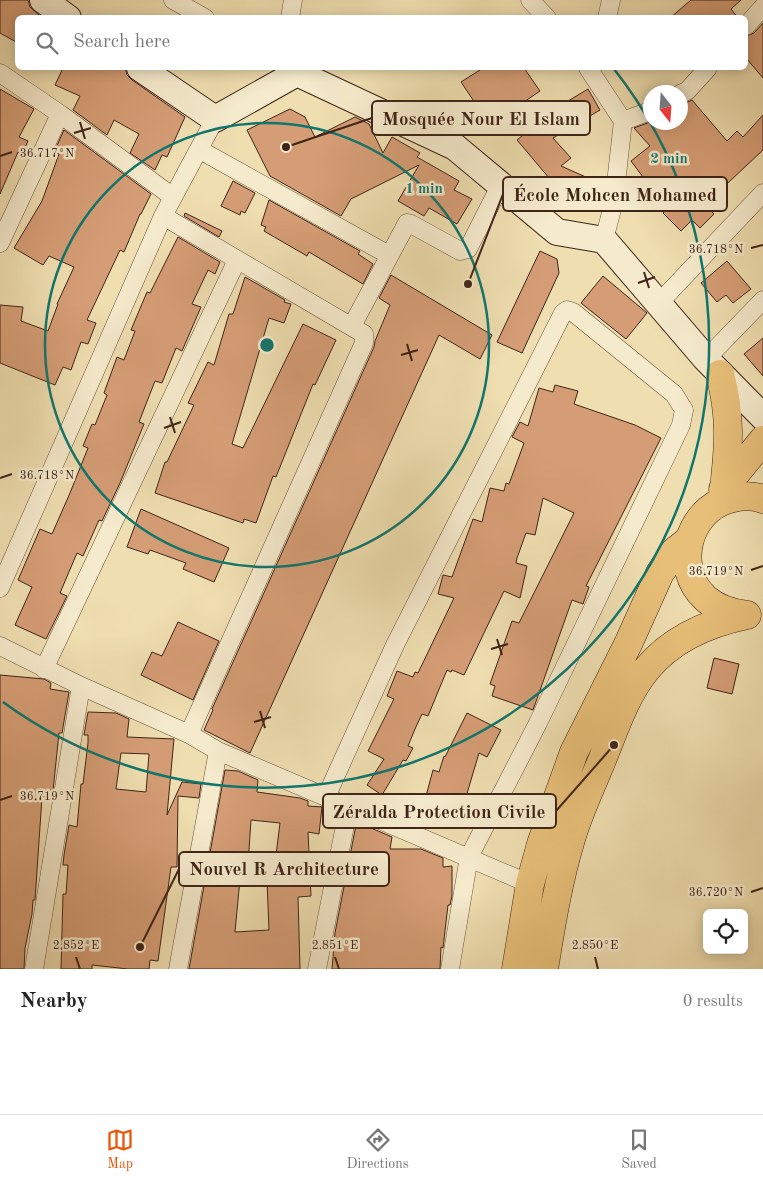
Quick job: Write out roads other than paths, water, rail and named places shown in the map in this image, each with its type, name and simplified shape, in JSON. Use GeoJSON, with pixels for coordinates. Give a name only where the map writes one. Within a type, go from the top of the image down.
{"type":"FeatureCollection","features":[{"type":"Feature","properties":{"kind":"main road"},"geometry":{"type":"LineString","coordinates":[[713,366],[726,396],[729,419],[729,442],[724,488]]}},
{"type":"Feature","properties":{"kind":"main road"},"geometry":{"type":"LineString","coordinates":[[756,614],[731,613],[716,607],[704,597],[695,585],[689,570],[687,555],[689,540],[699,520],[763,440]]}},
{"type":"Feature","properties":{"kind":"main road"},"geometry":{"type":"LineString","coordinates":[[706,512],[722,502],[739,496],[763,499]]}},
{"type":"Feature","properties":{"kind":"main road"},"geometry":{"type":"LineString","coordinates":[[516,969],[530,884],[541,844],[574,752],[629,642],[660,573],[675,551],[689,540]]}},
{"type":"Feature","properties":{"kind":"main road"},"geometry":{"type":"LineString","coordinates":[[544,969],[553,913],[571,838],[632,689],[647,669],[666,650],[684,637],[725,619],[756,614]]}},
{"type":"Feature","properties":{"kind":"street"},"geometry":{"type":"LineString","coordinates":[[43,0],[64,15]]}},
{"type":"Feature","properties":{"kind":"street"},"geometry":{"type":"LineString","coordinates":[[174,0],[199,15]]}},
{"type":"Feature","properties":{"kind":"street"},"geometry":{"type":"LineString","coordinates":[[290,15],[293,0]]}},
{"type":"Feature","properties":{"kind":"street"},"geometry":{"type":"LineString","coordinates":[[530,0],[545,15]]}},
{"type":"Feature","properties":{"kind":"street"},"geometry":{"type":"LineString","coordinates":[[608,15],[611,0]]}},
{"type":"Feature","properties":{"kind":"street"},"geometry":{"type":"LineString","coordinates":[[748,24],[763,7]]}},
{"type":"Feature","properties":{"kind":"street"},"geometry":{"type":"LineString","coordinates":[[143,70],[215,119]]}},
{"type":"Feature","properties":{"kind":"street"},"geometry":{"type":"LineString","coordinates":[[0,588],[163,216],[215,119],[294,70],[455,147],[557,232],[604,240],[713,366],[763,417]]}},
{"type":"Feature","properties":{"kind":"street"},"geometry":{"type":"LineString","coordinates":[[589,70],[623,122],[614,201],[604,240]]}},
{"type":"Feature","properties":{"kind":"street"},"geometry":{"type":"LineString","coordinates":[[604,70],[605,94]]}},
{"type":"Feature","properties":{"kind":"street"},"geometry":{"type":"LineString","coordinates":[[688,90],[706,70]]}},
{"type":"Feature","properties":{"kind":"street"},"geometry":{"type":"LineString","coordinates":[[0,73],[60,114],[173,197]]}},
{"type":"Feature","properties":{"kind":"street"},"geometry":{"type":"LineString","coordinates":[[0,243],[60,114]]}},
{"type":"Feature","properties":{"kind":"street"},"geometry":{"type":"LineString","coordinates":[[623,122],[643,114]]}},
{"type":"Feature","properties":{"kind":"street"},"geometry":{"type":"LineString","coordinates":[[200,150],[389,254]]}},
{"type":"Feature","properties":{"kind":"street"},"geometry":{"type":"LineString","coordinates":[[352,326],[406,225],[409,223],[460,250],[468,250],[500,186]]}},
{"type":"Feature","properties":{"kind":"street"},"geometry":{"type":"LineString","coordinates":[[658,304],[763,193]]}},
{"type":"Feature","properties":{"kind":"street"},"geometry":{"type":"LineString","coordinates":[[163,216],[364,334],[364,344],[189,734]]}},
{"type":"Feature","properties":{"kind":"street"},"geometry":{"type":"LineString","coordinates":[[44,669],[236,260]]}},
{"type":"Feature","properties":{"kind":"street"},"geometry":{"type":"LineString","coordinates":[[713,366],[763,300]]}},
{"type":"Feature","properties":{"kind":"street"},"geometry":{"type":"LineString","coordinates":[[326,796],[395,645],[563,313],[567,310],[573,312],[674,394],[684,410],[676,434],[542,715],[469,857],[450,969]]}},
{"type":"Feature","properties":{"kind":"street"},"geometry":{"type":"LineString","coordinates":[[0,646],[44,669],[189,734],[218,751],[530,884]]}},
{"type":"Feature","properties":{"kind":"street"},"geometry":{"type":"LineString","coordinates":[[34,969],[81,686]]}},
{"type":"Feature","properties":{"kind":"street"},"geometry":{"type":"LineString","coordinates":[[178,969],[218,751]]}},
{"type":"Feature","properties":{"kind":"street"},"geometry":{"type":"LineString","coordinates":[[317,969],[349,806]]}},
{"type":"Feature","properties":{"kind":"place","name":"Mosquée Nour El Islam"},"geometry":{"type":"Point","coordinates":[286,147]}},
{"type":"Feature","properties":{"kind":"place","name":"École Mohcen Mohamed"},"geometry":{"type":"Point","coordinates":[468,284]}},
{"type":"Feature","properties":{"kind":"place","name":"Zéralda Protection Civile"},"geometry":{"type":"Point","coordinates":[614,745]}},
{"type":"Feature","properties":{"kind":"place","name":"Nouvel R Architecture"},"geometry":{"type":"Point","coordinates":[140,947]}}]}
